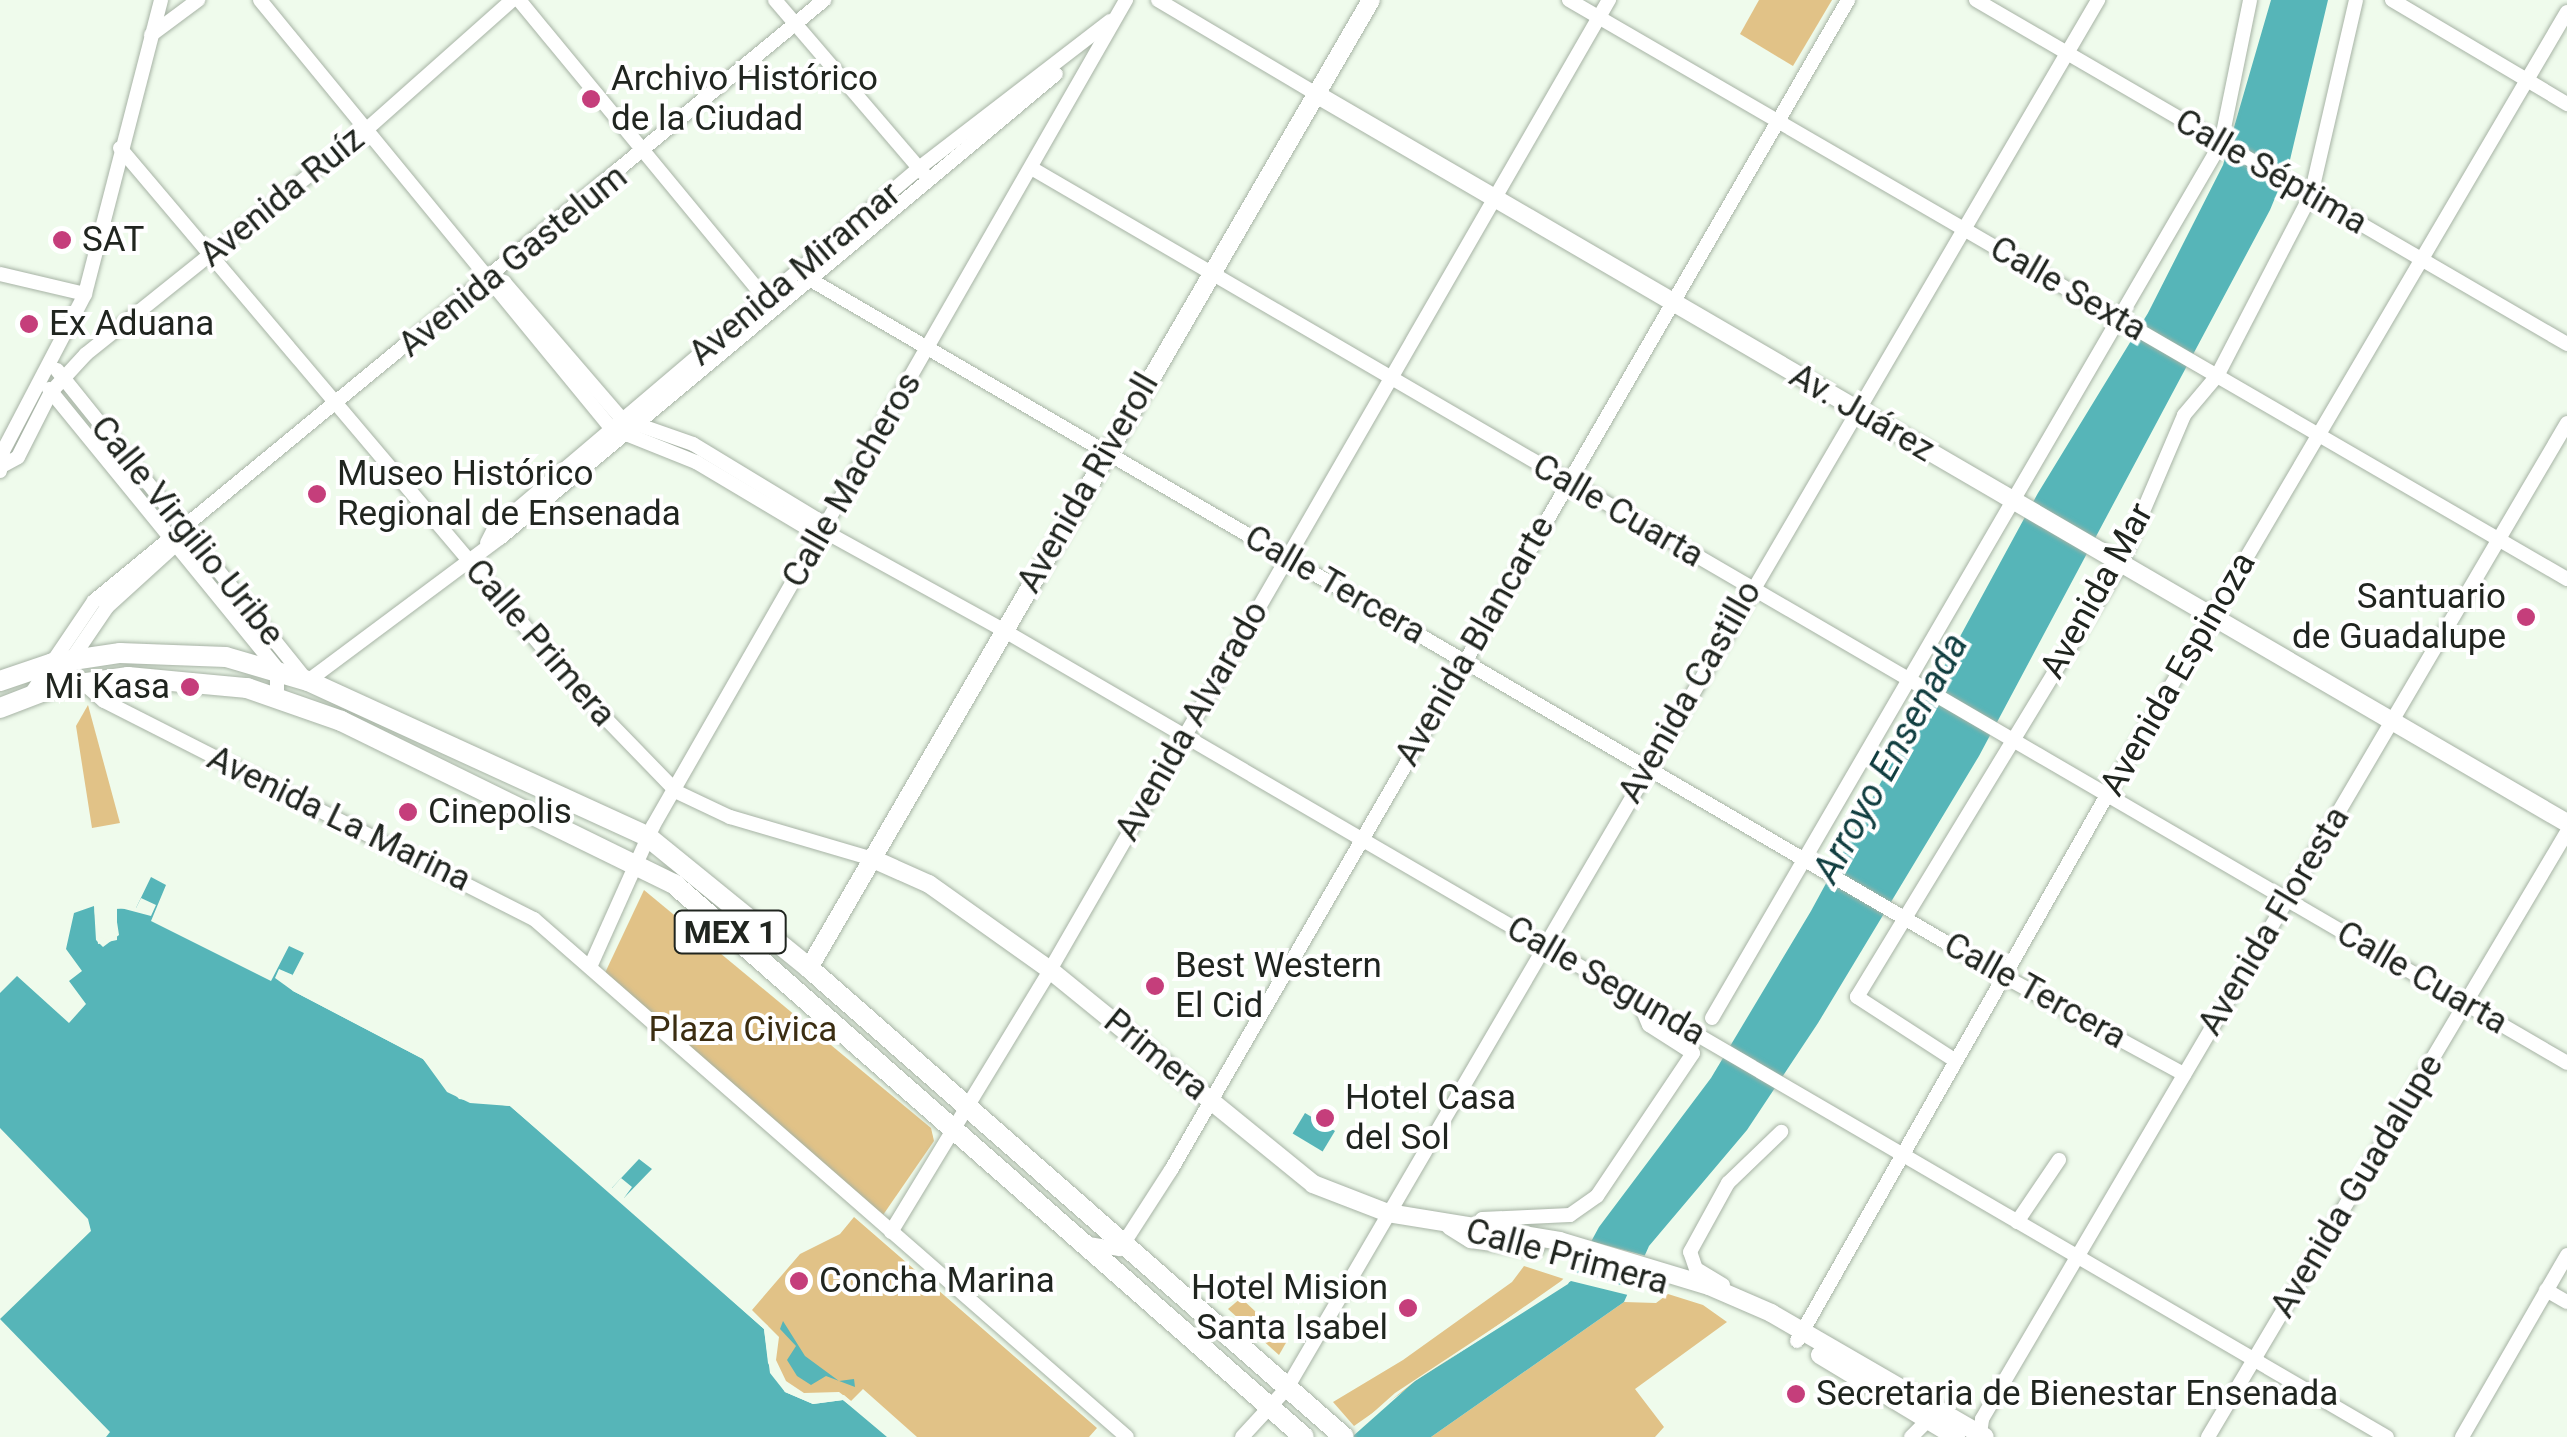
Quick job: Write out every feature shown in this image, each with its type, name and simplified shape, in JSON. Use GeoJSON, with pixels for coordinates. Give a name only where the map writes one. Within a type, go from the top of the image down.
{"type":"FeatureCollection","features":[{"type":"Feature","properties":{"kind":"highway","name":"MEX 1"},"geometry":{"type":"LineString","coordinates":[[0,681],[62,661],[194,652],[277,669],[648,838],[808,968],[1337,1430]]}},
{"type":"Feature","properties":{"kind":"highway","name":"MEX 1"},"geometry":{"type":"LineString","coordinates":[[0,708],[52,688],[82,682],[189,680],[277,697],[303,704],[674,884],[1304,1437]]}},
{"type":"Feature","properties":{"kind":"main road","name":"Avenida Riveroll"},"geometry":{"type":"LineString","coordinates":[[808,968],[1208,274],[1371,0]]}},
{"type":"Feature","properties":{"kind":"main road","name":"Av. Juárez"},"geometry":{"type":"LineString","coordinates":[[1316,94],[2567,822]]}},
{"type":"Feature","properties":{"kind":"main road","name":"Primera"},"geometry":{"type":"LineString","coordinates":[[872,859],[929,884],[1050,970],[1313,1184],[1388,1213],[1450,1226]]}},
{"type":"Feature","properties":{"kind":"main road","name":"Calle Primera"},"geometry":{"type":"LineString","coordinates":[[1450,1226],[1559,1247],[1677,1279],[1737,1303],[1800,1336]]}},
{"type":"Feature","properties":{"kind":"main road"},"geometry":{"type":"LineString","coordinates":[[1800,1336],[1928,1420],[1974,1433]]}},
{"type":"Feature","properties":{"kind":"main road"},"geometry":{"type":"LineString","coordinates":[[1800,1336],[1974,1433]]}},
{"type":"Feature","properties":{"kind":"street"},"geometry":{"type":"LineString","coordinates":[[1,469],[3,451],[85,294],[161,0]]}},
{"type":"Feature","properties":{"kind":"street"},"geometry":{"type":"LineString","coordinates":[[151,34],[198,0]]}},
{"type":"Feature","properties":{"kind":"street","name":"Calle Segunda"},"geometry":{"type":"LineString","coordinates":[[260,0],[491,278],[504,282],[619,428],[696,462],[1003,630],[2387,1437]]}},
{"type":"Feature","properties":{"kind":"street"},"geometry":{"type":"LineString","coordinates":[[516,0],[769,304]]}},
{"type":"Feature","properties":{"kind":"street","name":"Avenida Ruíz"},"geometry":{"type":"LineString","coordinates":[[1,469],[18,457],[51,392],[64,376],[368,128],[516,0]]}},
{"type":"Feature","properties":{"kind":"street"},"geometry":{"type":"LineString","coordinates":[[775,0],[924,173]]}},
{"type":"Feature","properties":{"kind":"street","name":"Avenida Gastelum"},"geometry":{"type":"LineString","coordinates":[[62,661],[101,604],[179,534],[644,154],[824,0]]}},
{"type":"Feature","properties":{"kind":"street","name":"Calle Macheros"},"geometry":{"type":"LineString","coordinates":[[590,967],[648,838],[677,792],[816,526],[929,349],[1126,0]]}},
{"type":"Feature","properties":{"kind":"street","name":"Av. Juárez"},"geometry":{"type":"LineString","coordinates":[[1158,0],[1316,94]]}},
{"type":"Feature","properties":{"kind":"street","name":"Calle Sexta"},"geometry":{"type":"LineString","coordinates":[[1568,0],[2567,578]]}},
{"type":"Feature","properties":{"kind":"street","name":"Avenida Alvarado"},"geometry":{"type":"LineString","coordinates":[[891,1232],[1050,970],[1609,0]]}},
{"type":"Feature","properties":{"kind":"street","name":"Avenida Blancarte"},"geometry":{"type":"LineString","coordinates":[[1125,1243],[1213,1100],[1360,839],[1848,0]]}},
{"type":"Feature","properties":{"kind":"street","name":"Calle Séptima"},"geometry":{"type":"LineString","coordinates":[[1976,0],[2567,344]]}},
{"type":"Feature","properties":{"kind":"street","name":"Avenida Castillo"},"geometry":{"type":"LineString","coordinates":[[1242,1437],[1286,1388],[1750,587],[2098,0]]}},
{"type":"Feature","properties":{"kind":"street"},"geometry":{"type":"LineString","coordinates":[[1712,1018],[1813,862],[1916,682],[2013,500],[2122,320],[2222,143],[2250,0]]}},
{"type":"Feature","properties":{"kind":"street","name":"Avenida Mar"},"geometry":{"type":"LineString","coordinates":[[1956,1061],[1856,1000],[2006,736],[2121,563],[2184,415],[2213,373],[2311,195],[2356,0]]}},
{"type":"Feature","properties":{"kind":"street"},"geometry":{"type":"LineString","coordinates":[[2392,0],[2567,104]]}},
{"type":"Feature","properties":{"kind":"street","name":"Avenida Espinoza"},"geometry":{"type":"LineString","coordinates":[[1800,1336],[2107,795],[2567,12]]}},
{"type":"Feature","properties":{"kind":"street","name":"Avenida Miramar"},"geometry":{"type":"LineString","coordinates":[[308,681],[468,560],[487,543],[494,529],[1114,17]]}},
{"type":"Feature","properties":{"kind":"street"},"geometry":{"type":"LineString","coordinates":[[1052,70],[1076,90]]}},
{"type":"Feature","properties":{"kind":"street","name":"Calle Primera"},"geometry":{"type":"LineString","coordinates":[[120,148],[468,560],[677,792],[730,816],[872,859]]}},
{"type":"Feature","properties":{"kind":"street","name":"Calle Cuarta"},"geometry":{"type":"LineString","coordinates":[[1033,170],[2567,1063]]}},
{"type":"Feature","properties":{"kind":"street"},"geometry":{"type":"LineString","coordinates":[[0,274],[85,294]]}},
{"type":"Feature","properties":{"kind":"street","name":"Calle Tercera"},"geometry":{"type":"LineString","coordinates":[[804,276],[2005,977],[2184,1074]]}},
{"type":"Feature","properties":{"kind":"street","name":"Avenida Miramar"},"geometry":{"type":"LineString","coordinates":[[638,426],[769,304]]}},
{"type":"Feature","properties":{"kind":"street","name":"Calle Virgilio Uribe"},"geometry":{"type":"LineString","coordinates":[[50,364],[64,376],[277,669],[277,697]]}},
{"type":"Feature","properties":{"kind":"street","name":"Calle Virgilio Uribe"},"geometry":{"type":"LineString","coordinates":[[41,378],[308,681],[303,704]]}},
{"type":"Feature","properties":{"kind":"street","name":"Avenida Floresta"},"geometry":{"type":"LineString","coordinates":[[1974,1433],[2567,423]]}},
{"type":"Feature","properties":{"kind":"street","name":"Calle Segunda"},"geometry":{"type":"LineString","coordinates":[[619,428],[638,426],[693,444],[816,526]]}},
{"type":"Feature","properties":{"kind":"street"},"geometry":{"type":"LineString","coordinates":[[52,688],[62,661]]}},
{"type":"Feature","properties":{"kind":"street"},"geometry":{"type":"LineString","coordinates":[[30,696],[62,661]]}},
{"type":"Feature","properties":{"kind":"street","name":"Avenida La Marina"},"geometry":{"type":"LineString","coordinates":[[82,682],[120,710],[513,905],[590,967],[1127,1437]]}},
{"type":"Feature","properties":{"kind":"street","name":"Avenida Guadalupe"},"geometry":{"type":"LineString","coordinates":[[2208,1437],[2567,832]]}},
{"type":"Feature","properties":{"kind":"street"},"geometry":{"type":"LineString","coordinates":[[1472,1232],[1507,1215],[1570,1215],[1596,1196],[1693,1054],[1649,1025],[1643,1002]]}},
{"type":"Feature","properties":{"kind":"street"},"geometry":{"type":"LineString","coordinates":[[1737,1303],[1690,1259],[1706,1216],[1728,1184],[1781,1132]]}},
{"type":"Feature","properties":{"kind":"street"},"geometry":{"type":"LineString","coordinates":[[2017,1222],[2058,1160]]}},
{"type":"Feature","properties":{"kind":"street"},"geometry":{"type":"LineString","coordinates":[[1085,1243],[1115,1251],[1125,1243]]}},
{"type":"Feature","properties":{"kind":"street"},"geometry":{"type":"LineString","coordinates":[[2462,1437],[2567,1254]]}},
{"type":"Feature","properties":{"kind":"street"},"geometry":{"type":"LineString","coordinates":[[2546,1290],[2567,1302]]}},
{"type":"Feature","properties":{"kind":"street"},"geometry":{"type":"LineString","coordinates":[[1911,1437],[1928,1420]]}},
{"type":"Feature","properties":{"kind":"green space"},"geometry":{"type":"Polygon","coordinates":[[[1759,0],[1832,0],[1793,66],[1740,34],[1759,0]]]}},
{"type":"Feature","properties":{"kind":"green space"},"geometry":{"type":"Polygon","coordinates":[[[88,705],[120,823],[92,828],[76,726],[88,705]]]}},
{"type":"Feature","properties":{"kind":"green space","name":"Plaza Civica"},"geometry":{"type":"Polygon","coordinates":[[[644,890],[931,1128],[934,1141],[883,1215],[604,975],[644,890]]]}},
{"type":"Feature","properties":{"kind":"green space"},"geometry":{"type":"Polygon","coordinates":[[[854,1217],[1097,1428],[1089,1437],[917,1437],[863,1389],[851,1401],[839,1392],[804,1393],[786,1381],[776,1360],[779,1337],[752,1310],[800,1254],[840,1234],[854,1217]]]}},
{"type":"Feature","properties":{"kind":"green space"},"geometry":{"type":"Polygon","coordinates":[[[1524,1266],[1564,1279],[1354,1426],[1333,1402],[1403,1360],[1512,1282],[1524,1266]]]}},
{"type":"Feature","properties":{"kind":"green space"},"geometry":{"type":"Polygon","coordinates":[[[1668,1294],[1703,1305],[1727,1322],[1635,1389],[1664,1427],[1655,1437],[1431,1437],[1624,1302],[1656,1303],[1668,1294]]]}},
{"type":"Feature","properties":{"kind":"green space"},"geometry":{"type":"Polygon","coordinates":[[[1241,1298],[1287,1341],[1279,1355],[1228,1309],[1241,1298]]]}},
{"type":"Feature","properties":{"kind":"water"},"geometry":{"type":"Polygon","coordinates":[[[2271,0],[2328,0],[2289,164],[2270,210],[1979,756],[1818,1023],[1747,1130],[1649,1246],[1624,1302],[1431,1437],[1352,1437],[1415,1381],[1568,1284],[1599,1227],[1711,1078],[1811,911],[2038,493],[2148,313],[2223,165],[2271,0]]]}},
{"type":"Feature","properties":{"kind":"water"},"geometry":{"type":"Polygon","coordinates":[[[151,877],[166,885],[151,921],[271,981],[289,946],[304,953],[288,984],[293,991],[423,1059],[459,1099],[510,1106],[609,1191],[639,1159],[652,1169],[621,1201],[764,1329],[768,1363],[785,1392],[813,1404],[843,1400],[887,1437],[106,1437],[110,1432],[0,1319],[91,1231],[88,1219],[0,1128],[0,993],[17,976],[69,1023],[86,1004],[69,981],[82,971],[66,949],[74,913],[94,906],[96,940],[103,947],[119,935],[115,909],[136,908],[151,877]]]}},
{"type":"Feature","properties":{"kind":"water"},"geometry":{"type":"Polygon","coordinates":[[[1305,1113],[1335,1131],[1323,1152],[1293,1134],[1305,1113]]]}},
{"type":"Feature","properties":{"kind":"water"},"geometry":{"type":"Polygon","coordinates":[[[783,1321],[805,1356],[839,1381],[826,1376],[811,1385],[797,1376],[787,1360],[796,1346],[780,1329],[783,1321]]]}},
{"type":"Feature","properties":{"kind":"pier"},"geometry":{"type":"Polygon","coordinates":[[[141,898],[156,905],[151,916],[117,907],[117,940],[98,944],[94,906],[100,937],[110,941],[115,932],[111,906],[136,908],[141,898]]]}},
{"type":"Feature","properties":{"kind":"pier"},"geometry":{"type":"Polygon","coordinates":[[[279,969],[293,975],[289,985],[426,1058],[458,1095],[505,1099],[612,1188],[621,1178],[632,1187],[624,1198],[768,1326],[775,1371],[788,1389],[814,1399],[844,1395],[892,1437],[843,1400],[813,1404],[785,1392],[770,1373],[764,1329],[510,1106],[470,1103],[447,1092],[423,1059],[293,991],[275,978],[279,969]]]}},
{"type":"Feature","properties":{"kind":"pier"},"geometry":{"type":"Polygon","coordinates":[[[1587,1240],[1650,1257],[1637,1286],[1571,1269],[1587,1240]]]}},
{"type":"Feature","properties":{"kind":"pier"},"geometry":{"type":"Polygon","coordinates":[[[1570,1271],[1635,1289],[1632,1296],[1571,1281],[1415,1381],[1349,1434],[1395,1393],[1557,1286],[1570,1271]]]}},
{"type":"Feature","properties":{"kind":"place","name":"Archivo Histórico de la Ciudad"},"geometry":{"type":"Point","coordinates":[591,99]}},
{"type":"Feature","properties":{"kind":"place","name":"SAT"},"geometry":{"type":"Point","coordinates":[62,240]}},
{"type":"Feature","properties":{"kind":"place","name":"Ex Aduana"},"geometry":{"type":"Point","coordinates":[29,324]}},
{"type":"Feature","properties":{"kind":"place","name":"Museo Histórico Regional de Ensenada"},"geometry":{"type":"Point","coordinates":[317,494]}},
{"type":"Feature","properties":{"kind":"place","name":"Santuario de Guadalupe"},"geometry":{"type":"Point","coordinates":[2526,617]}},
{"type":"Feature","properties":{"kind":"place","name":"Mi Kasa"},"geometry":{"type":"Point","coordinates":[190,687]}},
{"type":"Feature","properties":{"kind":"place","name":"Cinepolis"},"geometry":{"type":"Point","coordinates":[408,812]}},
{"type":"Feature","properties":{"kind":"place","name":"Best Western El Cid"},"geometry":{"type":"Point","coordinates":[1155,986]}},
{"type":"Feature","properties":{"kind":"place","name":"Hotel Casa del Sol"},"geometry":{"type":"Point","coordinates":[1325,1118]}},
{"type":"Feature","properties":{"kind":"place","name":"Concha Marina"},"geometry":{"type":"Point","coordinates":[799,1281]}},
{"type":"Feature","properties":{"kind":"place","name":"Hotel Mision Santa Isabel"},"geometry":{"type":"Point","coordinates":[1408,1308]}},
{"type":"Feature","properties":{"kind":"place","name":"Secretaria de Bienestar Ensenada"},"geometry":{"type":"Point","coordinates":[1796,1394]}},
{"type":"Feature","properties":{"kind":"water label","name":"Arroyo Ensenada"},"geometry":{"type":"Point","coordinates":[1891,758]}}]}
